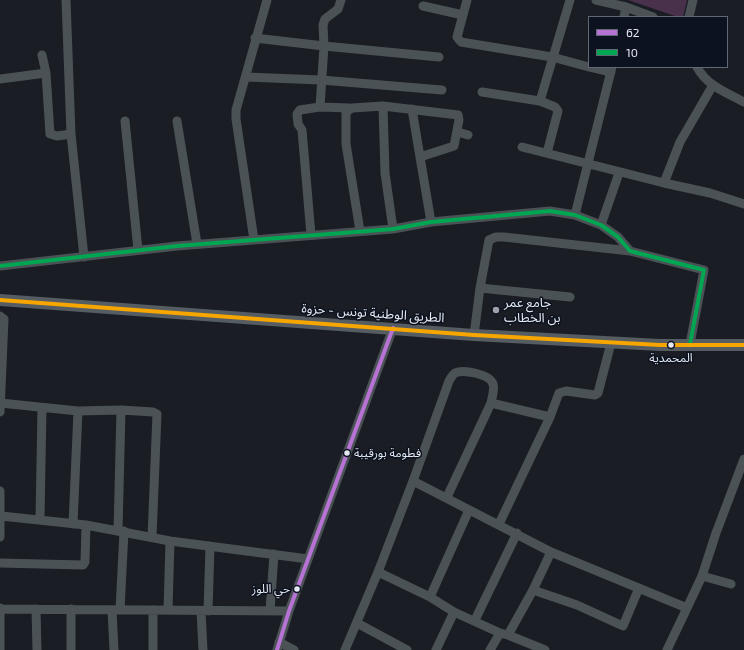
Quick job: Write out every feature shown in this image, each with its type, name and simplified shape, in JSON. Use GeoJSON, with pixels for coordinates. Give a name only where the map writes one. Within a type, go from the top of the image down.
{"type":"FeatureCollection","features":[{"type":"Feature","properties":{"kind":"main road","name":"الطريق الوطنية تونس - حزوة"},"geometry":{"type":"LineString","coordinates":[[0,300],[474,335],[611,343],[744,345]]}},
{"type":"Feature","properties":{"kind":"street"},"geometry":{"type":"LineString","coordinates":[[66,0],[71,134],[84,257]]}},
{"type":"Feature","properties":{"kind":"street"},"geometry":{"type":"LineString","coordinates":[[254,240],[236,119],[236,110],[246,77],[255,38],[267,0]]}},
{"type":"Feature","properties":{"kind":"street"},"geometry":{"type":"LineString","coordinates":[[320,107],[325,19],[338,9],[341,0]]}},
{"type":"Feature","properties":{"kind":"street"},"geometry":{"type":"LineString","coordinates":[[467,0],[457,37],[461,42],[552,57],[588,67]]}},
{"type":"Feature","properties":{"kind":"street"},"geometry":{"type":"LineString","coordinates":[[540,101],[570,0]]}},
{"type":"Feature","properties":{"kind":"street"},"geometry":{"type":"LineString","coordinates":[[596,0],[626,7],[650,16]]}},
{"type":"Feature","properties":{"kind":"street"},"geometry":{"type":"LineString","coordinates":[[689,16],[693,0]]}},
{"type":"Feature","properties":{"kind":"street"},"geometry":{"type":"LineString","coordinates":[[423,6],[463,15]]}},
{"type":"Feature","properties":{"kind":"street"},"geometry":{"type":"LineString","coordinates":[[624,16],[626,7]]}},
{"type":"Feature","properties":{"kind":"street"},"geometry":{"type":"LineString","coordinates":[[255,38],[438,57]]}},
{"type":"Feature","properties":{"kind":"street"},"geometry":{"type":"LineString","coordinates":[[42,56],[46,73],[50,134],[57,136],[71,134]]}},
{"type":"Feature","properties":{"kind":"street"},"geometry":{"type":"LineString","coordinates":[[575,215],[611,70],[596,68]]}},
{"type":"Feature","properties":{"kind":"street"},"geometry":{"type":"LineString","coordinates":[[698,68],[700,73],[713,85],[744,102]]}},
{"type":"Feature","properties":{"kind":"street"},"geometry":{"type":"LineString","coordinates":[[0,79],[46,73]]}},
{"type":"Feature","properties":{"kind":"street"},"geometry":{"type":"LineString","coordinates":[[246,77],[321,80],[442,90]]}},
{"type":"Feature","properties":{"kind":"street"},"geometry":{"type":"LineString","coordinates":[[664,183],[680,142],[713,85]]}},
{"type":"Feature","properties":{"kind":"street"},"geometry":{"type":"LineString","coordinates":[[482,92],[540,101],[555,107],[558,111],[547,153]]}},
{"type":"Feature","properties":{"kind":"street"},"geometry":{"type":"LineString","coordinates":[[312,235],[302,130],[298,124],[297,114],[300,110],[320,107],[349,108],[383,106],[458,115],[458,132],[455,143],[452,147],[420,157]]}},
{"type":"Feature","properties":{"kind":"street"},"geometry":{"type":"LineString","coordinates":[[383,106],[385,173],[393,228]]}},
{"type":"Feature","properties":{"kind":"street"},"geometry":{"type":"LineString","coordinates":[[349,108],[346,112],[346,144],[360,231]]}},
{"type":"Feature","properties":{"kind":"street"},"geometry":{"type":"LineString","coordinates":[[412,109],[431,222]]}},
{"type":"Feature","properties":{"kind":"street"},"geometry":{"type":"LineString","coordinates":[[125,121],[138,250]]}},
{"type":"Feature","properties":{"kind":"street"},"geometry":{"type":"LineString","coordinates":[[178,121],[197,244]]}},
{"type":"Feature","properties":{"kind":"street"},"geometry":{"type":"LineString","coordinates":[[458,132],[468,135]]}},
{"type":"Feature","properties":{"kind":"street"},"geometry":{"type":"LineString","coordinates":[[522,148],[547,153],[619,173],[710,193],[744,204]]}},
{"type":"Feature","properties":{"kind":"street"},"geometry":{"type":"LineString","coordinates":[[601,225],[619,173]]}},
{"type":"Feature","properties":{"kind":"street"},"geometry":{"type":"LineString","coordinates":[[0,266],[197,244],[393,228],[431,222],[550,211],[575,215],[601,225],[618,237],[630,251]]}},
{"type":"Feature","properties":{"kind":"street"},"geometry":{"type":"LineString","coordinates":[[474,335],[486,248],[489,240],[496,237],[630,251],[704,270],[690,344]]}},
{"type":"Feature","properties":{"kind":"street"},"geometry":{"type":"LineString","coordinates":[[480,288],[570,298]]}},
{"type":"Feature","properties":{"kind":"street"},"geometry":{"type":"LineString","coordinates":[[0,316],[4,319],[0,412]]}},
{"type":"Feature","properties":{"kind":"street"},"geometry":{"type":"LineString","coordinates":[[294,650],[278,646],[289,611],[393,328]]}},
{"type":"Feature","properties":{"kind":"street"},"geometry":{"type":"LineString","coordinates":[[499,524],[550,417],[559,393],[566,391],[596,395],[598,393],[611,343]]}},
{"type":"Feature","properties":{"kind":"street"},"geometry":{"type":"LineString","coordinates":[[344,650],[378,572],[452,376],[461,372],[486,376],[494,386],[491,403],[447,497]]}},
{"type":"Feature","properties":{"kind":"street"},"geometry":{"type":"LineString","coordinates":[[0,403],[78,411],[121,410],[153,412],[158,416],[152,537]]}},
{"type":"Feature","properties":{"kind":"street"},"geometry":{"type":"LineString","coordinates":[[491,403],[550,417]]}},
{"type":"Feature","properties":{"kind":"street"},"geometry":{"type":"LineString","coordinates":[[40,519],[42,408]]}},
{"type":"Feature","properties":{"kind":"street"},"geometry":{"type":"LineString","coordinates":[[114,650],[121,531],[121,410]]}},
{"type":"Feature","properties":{"kind":"street"},"geometry":{"type":"LineString","coordinates":[[73,524],[78,411]]}},
{"type":"Feature","properties":{"kind":"street"},"geometry":{"type":"LineString","coordinates":[[667,650],[702,576],[716,533],[744,459]]}},
{"type":"Feature","properties":{"kind":"street"},"geometry":{"type":"LineString","coordinates":[[413,481],[517,533],[551,552],[686,608]]}},
{"type":"Feature","properties":{"kind":"street"},"geometry":{"type":"LineString","coordinates":[[0,491],[0,537]]}},
{"type":"Feature","properties":{"kind":"street"},"geometry":{"type":"LineString","coordinates":[[430,597],[469,510]]}},
{"type":"Feature","properties":{"kind":"street"},"geometry":{"type":"LineString","coordinates":[[1,516],[86,525],[170,541],[308,559]]}},
{"type":"Feature","properties":{"kind":"street"},"geometry":{"type":"LineString","coordinates":[[0,563],[83,565],[85,562],[86,525]]}},
{"type":"Feature","properties":{"kind":"street"},"geometry":{"type":"LineString","coordinates":[[475,620],[517,533]]}},
{"type":"Feature","properties":{"kind":"street"},"geometry":{"type":"LineString","coordinates":[[168,610],[170,541]]}},
{"type":"Feature","properties":{"kind":"street"},"geometry":{"type":"LineString","coordinates":[[202,650],[210,546]]}},
{"type":"Feature","properties":{"kind":"street"},"geometry":{"type":"LineString","coordinates":[[490,650],[504,634],[533,590],[551,552]]}},
{"type":"Feature","properties":{"kind":"street"},"geometry":{"type":"LineString","coordinates":[[270,611],[274,554]]}},
{"type":"Feature","properties":{"kind":"street"},"geometry":{"type":"LineString","coordinates":[[378,572],[430,597],[454,612],[475,620],[531,647],[545,650]]}},
{"type":"Feature","properties":{"kind":"street"},"geometry":{"type":"LineString","coordinates":[[702,576],[732,584]]}},
{"type":"Feature","properties":{"kind":"street"},"geometry":{"type":"LineString","coordinates":[[533,590],[577,605],[623,626],[639,588]]}},
{"type":"Feature","properties":{"kind":"street"},"geometry":{"type":"LineString","coordinates":[[0,650],[0,608],[289,611]]}},
{"type":"Feature","properties":{"kind":"street"},"geometry":{"type":"LineString","coordinates":[[36,609],[37,650]]}},
{"type":"Feature","properties":{"kind":"street"},"geometry":{"type":"LineString","coordinates":[[71,609],[71,650]]}},
{"type":"Feature","properties":{"kind":"street"},"geometry":{"type":"LineString","coordinates":[[153,610],[153,650]]}},
{"type":"Feature","properties":{"kind":"street"},"geometry":{"type":"LineString","coordinates":[[436,650],[454,612]]}},
{"type":"Feature","properties":{"kind":"street"},"geometry":{"type":"LineString","coordinates":[[357,623],[407,650]]}},
{"type":"Feature","properties":{"kind":"shaded area"},"geometry":{"type":"Polygon","coordinates":[[[628,0],[687,0],[683,16],[675,16],[628,0]]]}},
{"type":"Feature","properties":{"kind":"transit line","name":"10"},"geometry":{"type":"LineString","coordinates":[[0,266],[177,246],[393,229],[431,222],[550,211],[575,215],[601,225],[618,237],[630,251],[704,270],[690,344]]}},
{"type":"Feature","properties":{"kind":"transit line"},"geometry":{"type":"LineString","coordinates":[[0,300],[474,335],[660,345],[744,345]]}},
{"type":"Feature","properties":{"kind":"transit line","name":"62"},"geometry":{"type":"LineString","coordinates":[[277,650],[289,611],[393,328]]}},
{"type":"Feature","properties":{"kind":"place","name":"جامع عمر بن الخطاب"},"geometry":{"type":"Point","coordinates":[496,310]}},
{"type":"Feature","properties":{"kind":"place","name":"المحمدية"},"geometry":{"type":"Point","coordinates":[671,345]}},
{"type":"Feature","properties":{"kind":"place","name":"فطومة بورقيبة"},"geometry":{"type":"Point","coordinates":[347,453]}},
{"type":"Feature","properties":{"kind":"place","name":"حي اللوز"},"geometry":{"type":"Point","coordinates":[297,589]}}]}
